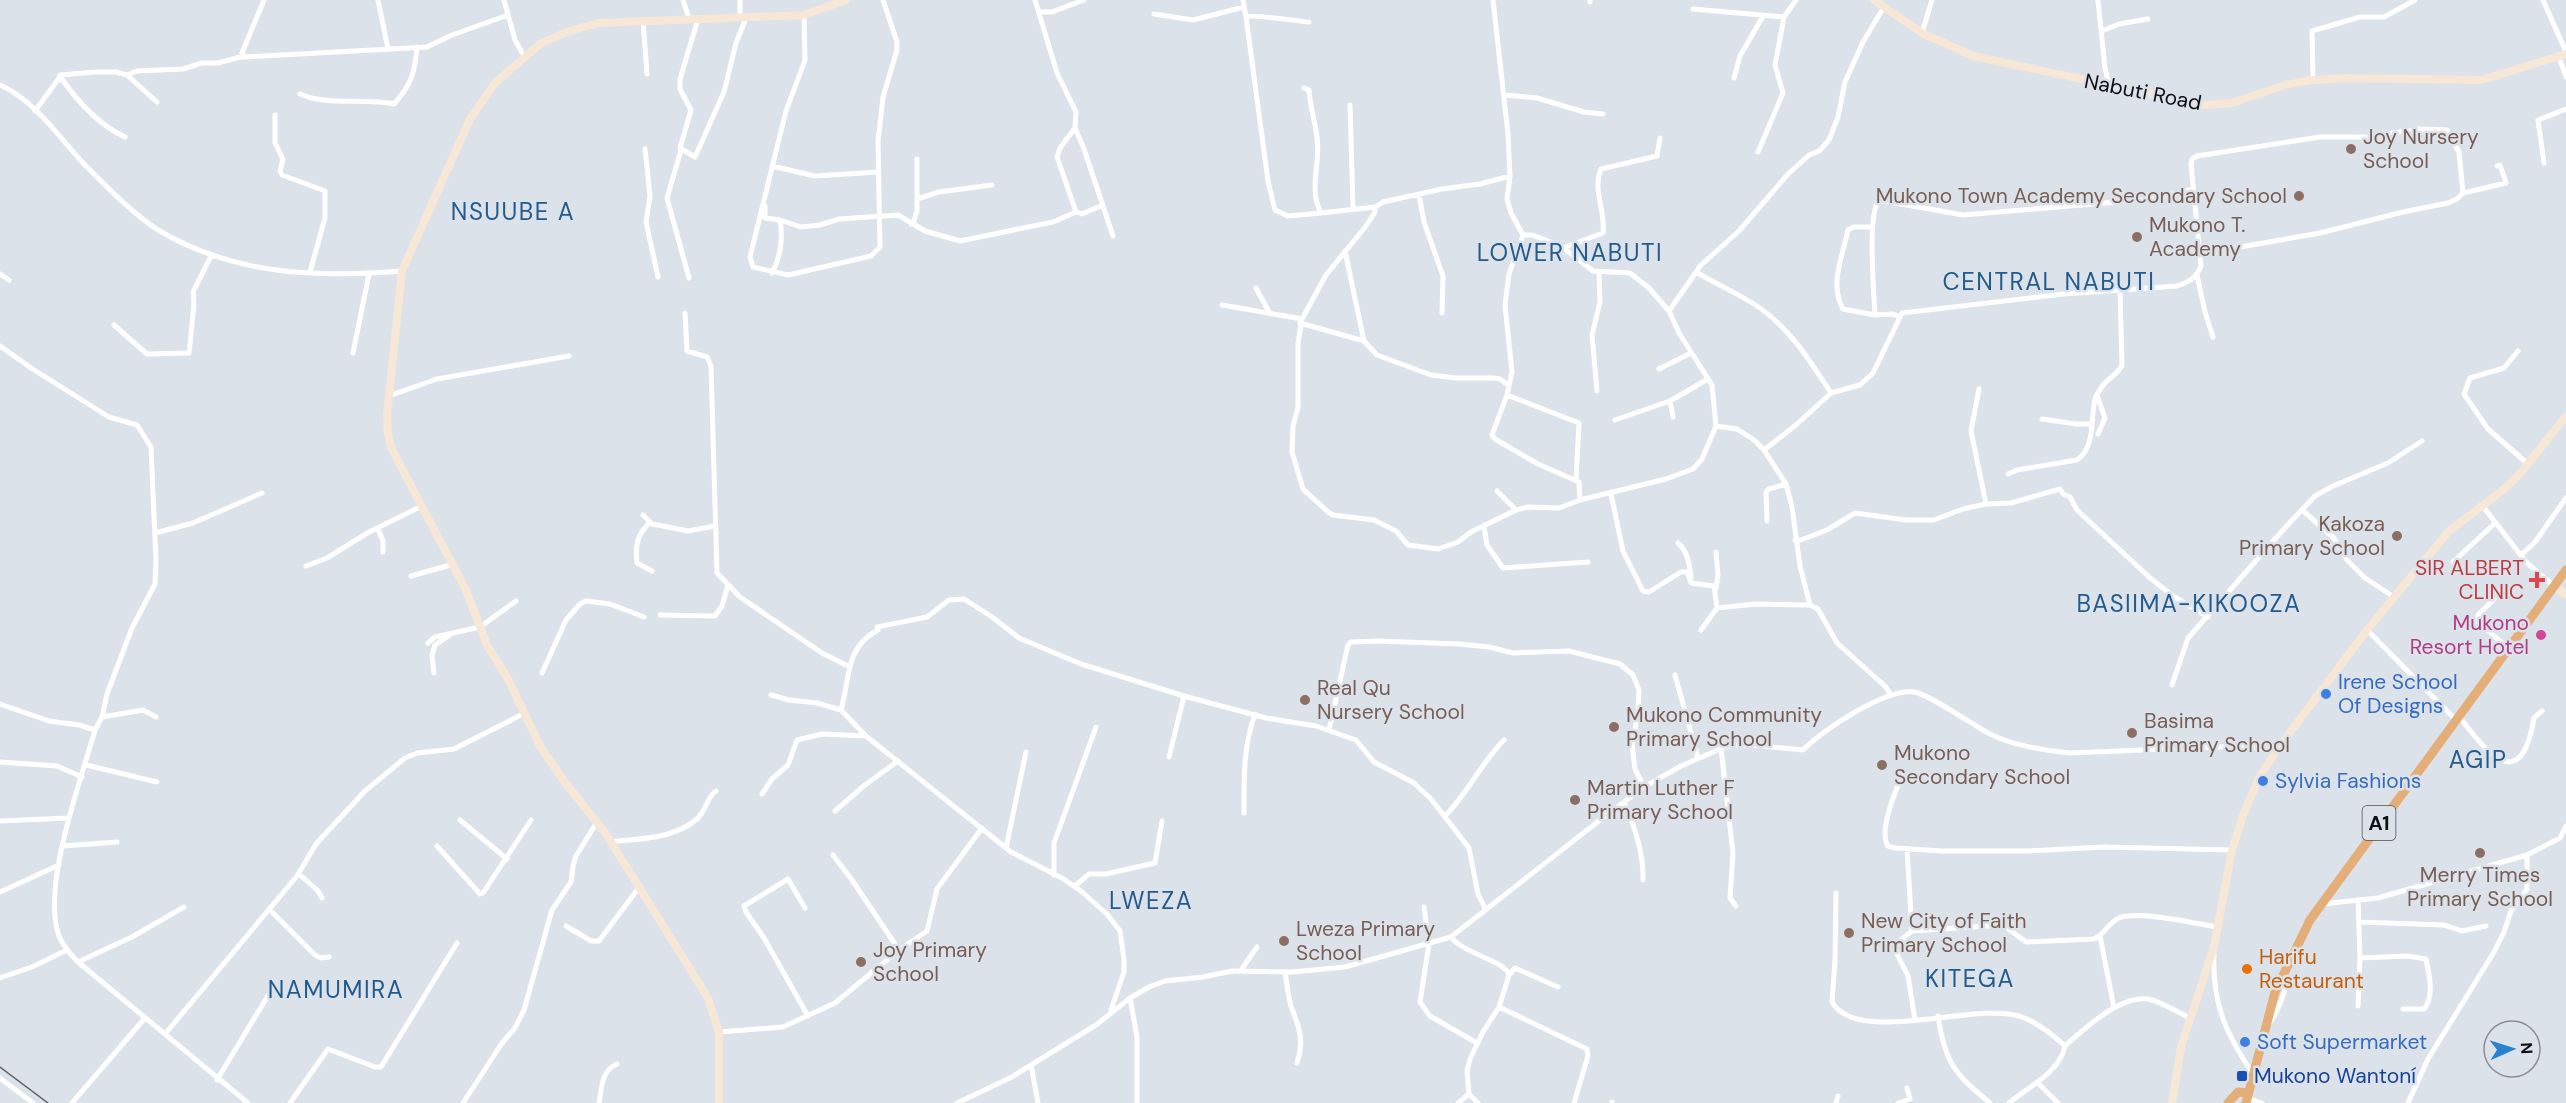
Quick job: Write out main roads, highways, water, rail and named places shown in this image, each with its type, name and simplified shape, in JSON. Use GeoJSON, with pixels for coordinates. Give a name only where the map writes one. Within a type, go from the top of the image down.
{"type":"FeatureCollection","features":[{"type":"Feature","properties":{"kind":"highway","name":"A1"},"geometry":{"type":"LineString","coordinates":[[2247,1098],[2264,1031],[2286,966],[2320,904],[2566,570]]}},
{"type":"Feature","properties":{"kind":"highway"},"geometry":{"type":"LineString","coordinates":[[2228,1103],[2238,1092],[2247,1098]]}},
{"type":"Feature","properties":{"kind":"railway"},"geometry":{"type":"LineString","coordinates":[[0,1067],[48,1103]]}},
{"type":"Feature","properties":{"kind":"place","name":"Joy Nursery School"},"geometry":{"type":"Point","coordinates":[2351,149]}},
{"type":"Feature","properties":{"kind":"place","name":"Mukono Town Academy Secondary School"},"geometry":{"type":"Point","coordinates":[2299,196]}},
{"type":"Feature","properties":{"kind":"place","name":"Mukono T. Academy"},"geometry":{"type":"Point","coordinates":[2137,237]}},
{"type":"Feature","properties":{"kind":"place","name":"Kakoza Primary School"},"geometry":{"type":"Point","coordinates":[2397,536]}},
{"type":"Feature","properties":{"kind":"place","name":"SIR ALBERT CLINIC"},"geometry":{"type":"Point","coordinates":[2537,580]}},
{"type":"Feature","properties":{"kind":"place","name":"Mukono Resort Hotel"},"geometry":{"type":"Point","coordinates":[2541,635]}},
{"type":"Feature","properties":{"kind":"place","name":"Irene School Of Designs"},"geometry":{"type":"Point","coordinates":[2326,694]}},
{"type":"Feature","properties":{"kind":"place","name":"Real Qu Nursery School"},"geometry":{"type":"Point","coordinates":[1305,700]}},
{"type":"Feature","properties":{"kind":"place","name":"Mukono Community Primary School"},"geometry":{"type":"Point","coordinates":[1614,727]}},
{"type":"Feature","properties":{"kind":"place","name":"Basima Primary School"},"geometry":{"type":"Point","coordinates":[2132,733]}},
{"type":"Feature","properties":{"kind":"place","name":"Mukono Secondary School"},"geometry":{"type":"Point","coordinates":[1882,765]}},
{"type":"Feature","properties":{"kind":"place","name":"Sylvia Fashions"},"geometry":{"type":"Point","coordinates":[2263,781]}},
{"type":"Feature","properties":{"kind":"place","name":"Martin Luther F Primary School"},"geometry":{"type":"Point","coordinates":[1575,800]}},
{"type":"Feature","properties":{"kind":"place","name":"Merry Times Primary School"},"geometry":{"type":"Point","coordinates":[2480,853]}},
{"type":"Feature","properties":{"kind":"place","name":"New City of Faith Primary School"},"geometry":{"type":"Point","coordinates":[1849,933]}},
{"type":"Feature","properties":{"kind":"place","name":"Lweza Primary School"},"geometry":{"type":"Point","coordinates":[1284,941]}},
{"type":"Feature","properties":{"kind":"place","name":"Joy Primary School"},"geometry":{"type":"Point","coordinates":[861,962]}},
{"type":"Feature","properties":{"kind":"place","name":"Harifu Restaurant"},"geometry":{"type":"Point","coordinates":[2247,969]}},
{"type":"Feature","properties":{"kind":"place","name":"Soft Supermarket"},"geometry":{"type":"Point","coordinates":[2245,1042]}},
{"type":"Feature","properties":{"kind":"place","name":"Mukono Wantoní"},"geometry":{"type":"Point","coordinates":[2242,1076]}},
{"type":"Feature","properties":{"kind":"district","name":"NSUUBE A"},"geometry":{"type":"Point","coordinates":[513,211]}},
{"type":"Feature","properties":{"kind":"district","name":"LOWER NABUTI"},"geometry":{"type":"Point","coordinates":[1570,252]}},
{"type":"Feature","properties":{"kind":"district","name":"CENTRAL NABUTI"},"geometry":{"type":"Point","coordinates":[2049,281]}},
{"type":"Feature","properties":{"kind":"district","name":"BASIIMA-KIKOOZA"},"geometry":{"type":"Point","coordinates":[2189,603]}},
{"type":"Feature","properties":{"kind":"district","name":"AGIP"},"geometry":{"type":"Point","coordinates":[2478,759]}},
{"type":"Feature","properties":{"kind":"district","name":"LWEZA"},"geometry":{"type":"Point","coordinates":[1151,900]}},
{"type":"Feature","properties":{"kind":"district","name":"KITEGA"},"geometry":{"type":"Point","coordinates":[1970,978]}},
{"type":"Feature","properties":{"kind":"district","name":"NAMUMIRA"},"geometry":{"type":"Point","coordinates":[336,989]}}]}
